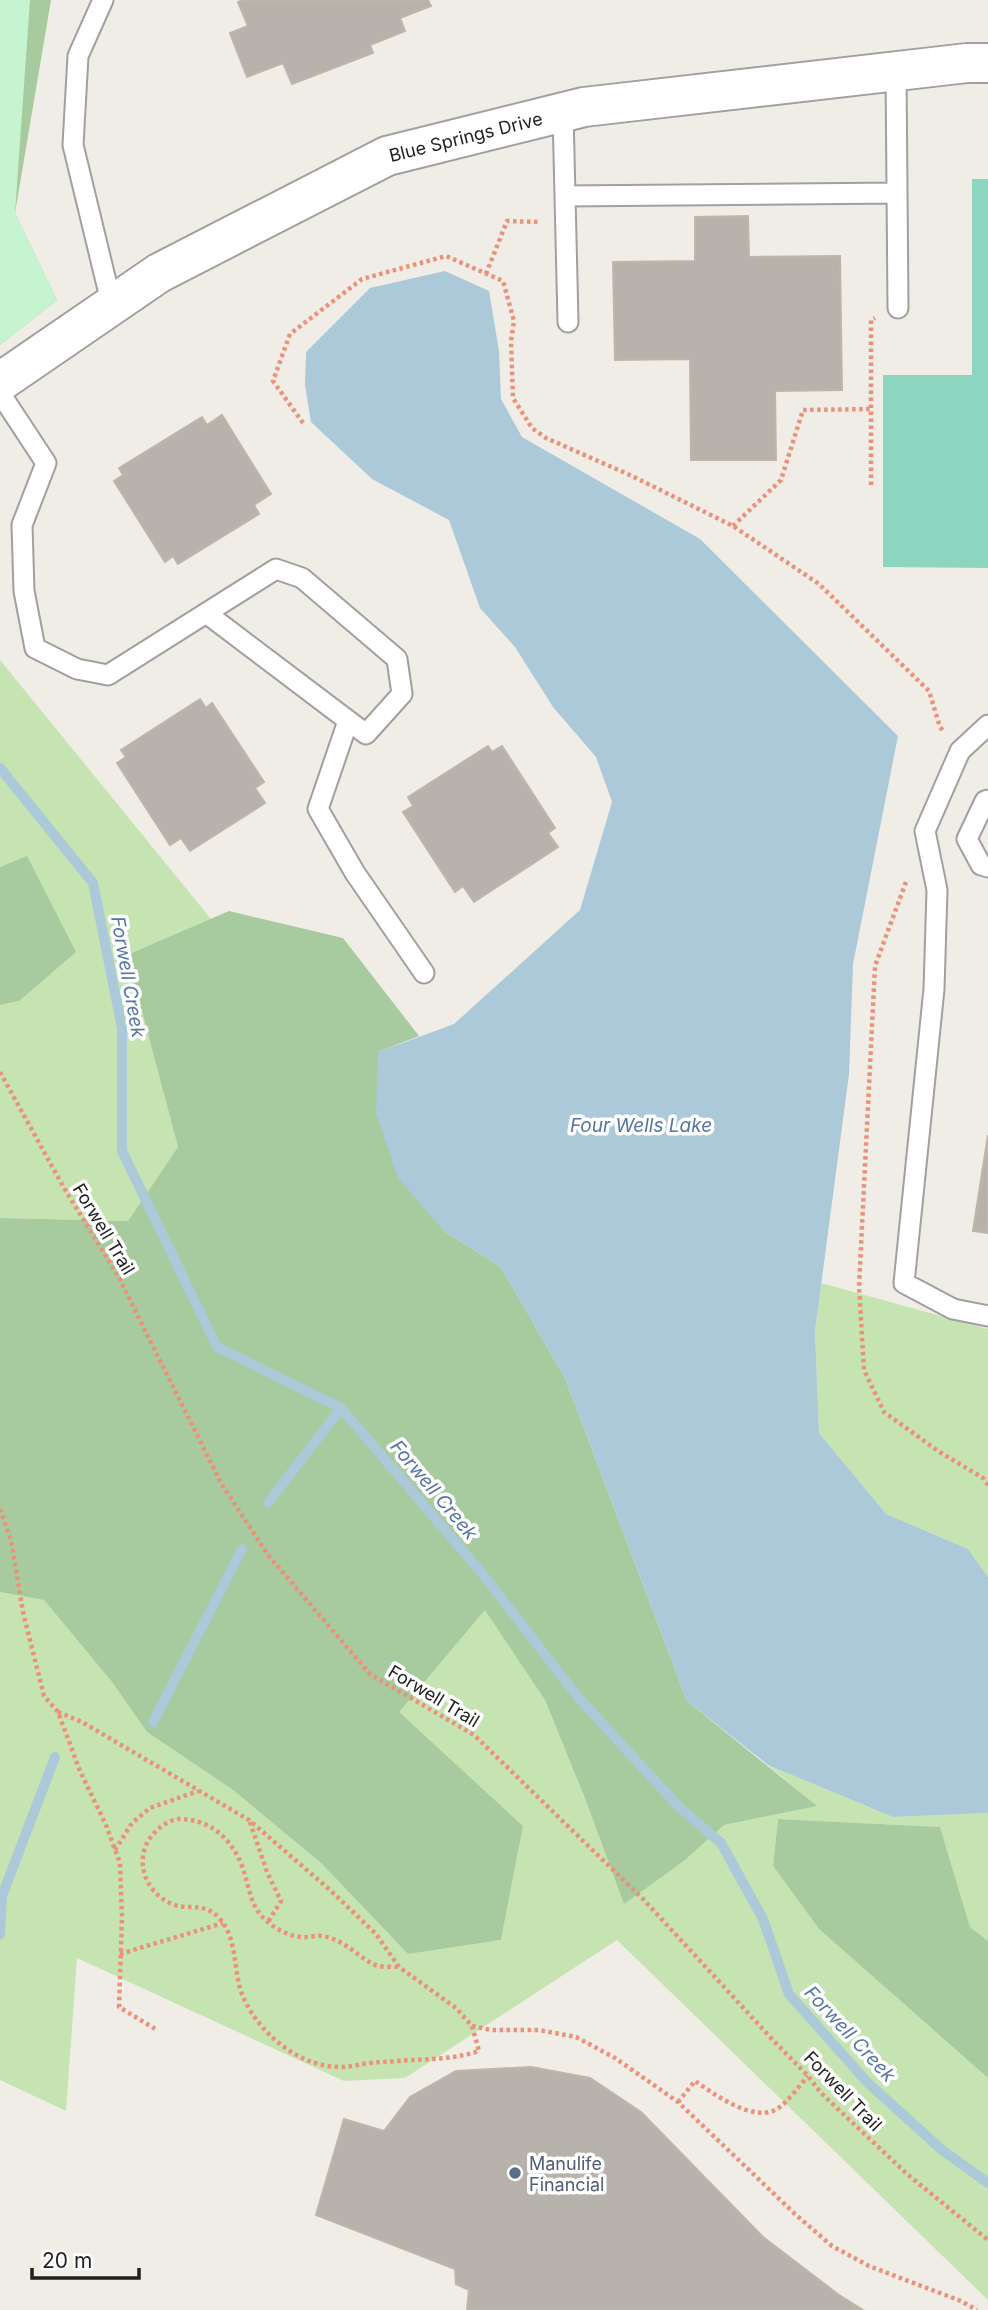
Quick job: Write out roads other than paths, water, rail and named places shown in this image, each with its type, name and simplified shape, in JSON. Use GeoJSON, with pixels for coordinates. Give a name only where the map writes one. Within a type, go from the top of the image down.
{"type":"FeatureCollection","features":[{"type":"Feature","properties":{"kind":"street","name":"Blue Springs Drive"},"geometry":{"type":"LineString","coordinates":[[0,382],[159,273],[387,156],[584,107],[896,70],[988,63]]}},
{"type":"Feature","properties":{"kind":"lane"},"geometry":{"type":"LineString","coordinates":[[103,0],[78,56],[73,145],[112,306]]}},
{"type":"Feature","properties":{"kind":"lane"},"geometry":{"type":"LineString","coordinates":[[896,70],[898,309]]}},
{"type":"Feature","properties":{"kind":"lane"},"geometry":{"type":"LineString","coordinates":[[563,112],[568,322]]}},
{"type":"Feature","properties":{"kind":"lane"},"geometry":{"type":"LineString","coordinates":[[565,196],[897,193]]}},
{"type":"Feature","properties":{"kind":"lane"},"geometry":{"type":"LineString","coordinates":[[0,393],[46,463],[22,525],[24,591],[36,648],[77,669],[108,675],[205,613],[276,569],[302,578],[397,659],[402,694],[366,734],[205,613]]}},
{"type":"Feature","properties":{"kind":"lane"},"geometry":{"type":"LineString","coordinates":[[348,721],[318,809],[355,873],[424,973]]}},
{"type":"Feature","properties":{"kind":"lane"},"geometry":{"type":"LineString","coordinates":[[988,725],[960,751],[925,831],[937,890],[934,989],[904,1283],[953,1310],[988,1316]]}},
{"type":"Feature","properties":{"kind":"lane"},"geometry":{"type":"LineString","coordinates":[[988,800],[985,801],[967,839],[981,865],[988,867]]}},
{"type":"Feature","properties":{"kind":"water","name":"Four Wells Lake"},"geometry":{"type":"Polygon","coordinates":[[[445,271],[489,291],[499,351],[501,399],[522,437],[700,539],[898,736],[853,964],[849,1074],[815,1331],[819,1433],[886,1514],[968,1549],[988,1577],[988,1813],[893,1817],[768,1765],[687,1701],[565,1378],[501,1267],[444,1231],[398,1178],[376,1113],[378,1052],[454,1024],[580,910],[612,802],[596,757],[553,707],[515,647],[480,608],[449,520],[372,479],[311,422],[305,385],[306,352],[370,288],[445,271]]]}},
{"type":"Feature","properties":{"kind":"waterway","name":"Forwell Creek"},"geometry":{"type":"LineString","coordinates":[[0,768],[93,883],[122,1028],[122,1151],[217,1347],[341,1408],[481,1572],[578,1697],[679,1807],[721,1843],[763,1919],[789,1994],[867,2082],[942,2150],[988,2183]]}},
{"type":"Feature","properties":{"kind":"waterway"},"geometry":{"type":"LineString","coordinates":[[268,1503],[341,1408]]}},
{"type":"Feature","properties":{"kind":"waterway"},"geometry":{"type":"LineString","coordinates":[[153,1722],[242,1549]]}},
{"type":"Feature","properties":{"kind":"waterway"},"geometry":{"type":"LineString","coordinates":[[0,1934],[2,1896],[55,1757]]}},
{"type":"Feature","properties":{"kind":"place","name":"Manulife Financial"},"geometry":{"type":"Point","coordinates":[515,2173]}}]}
